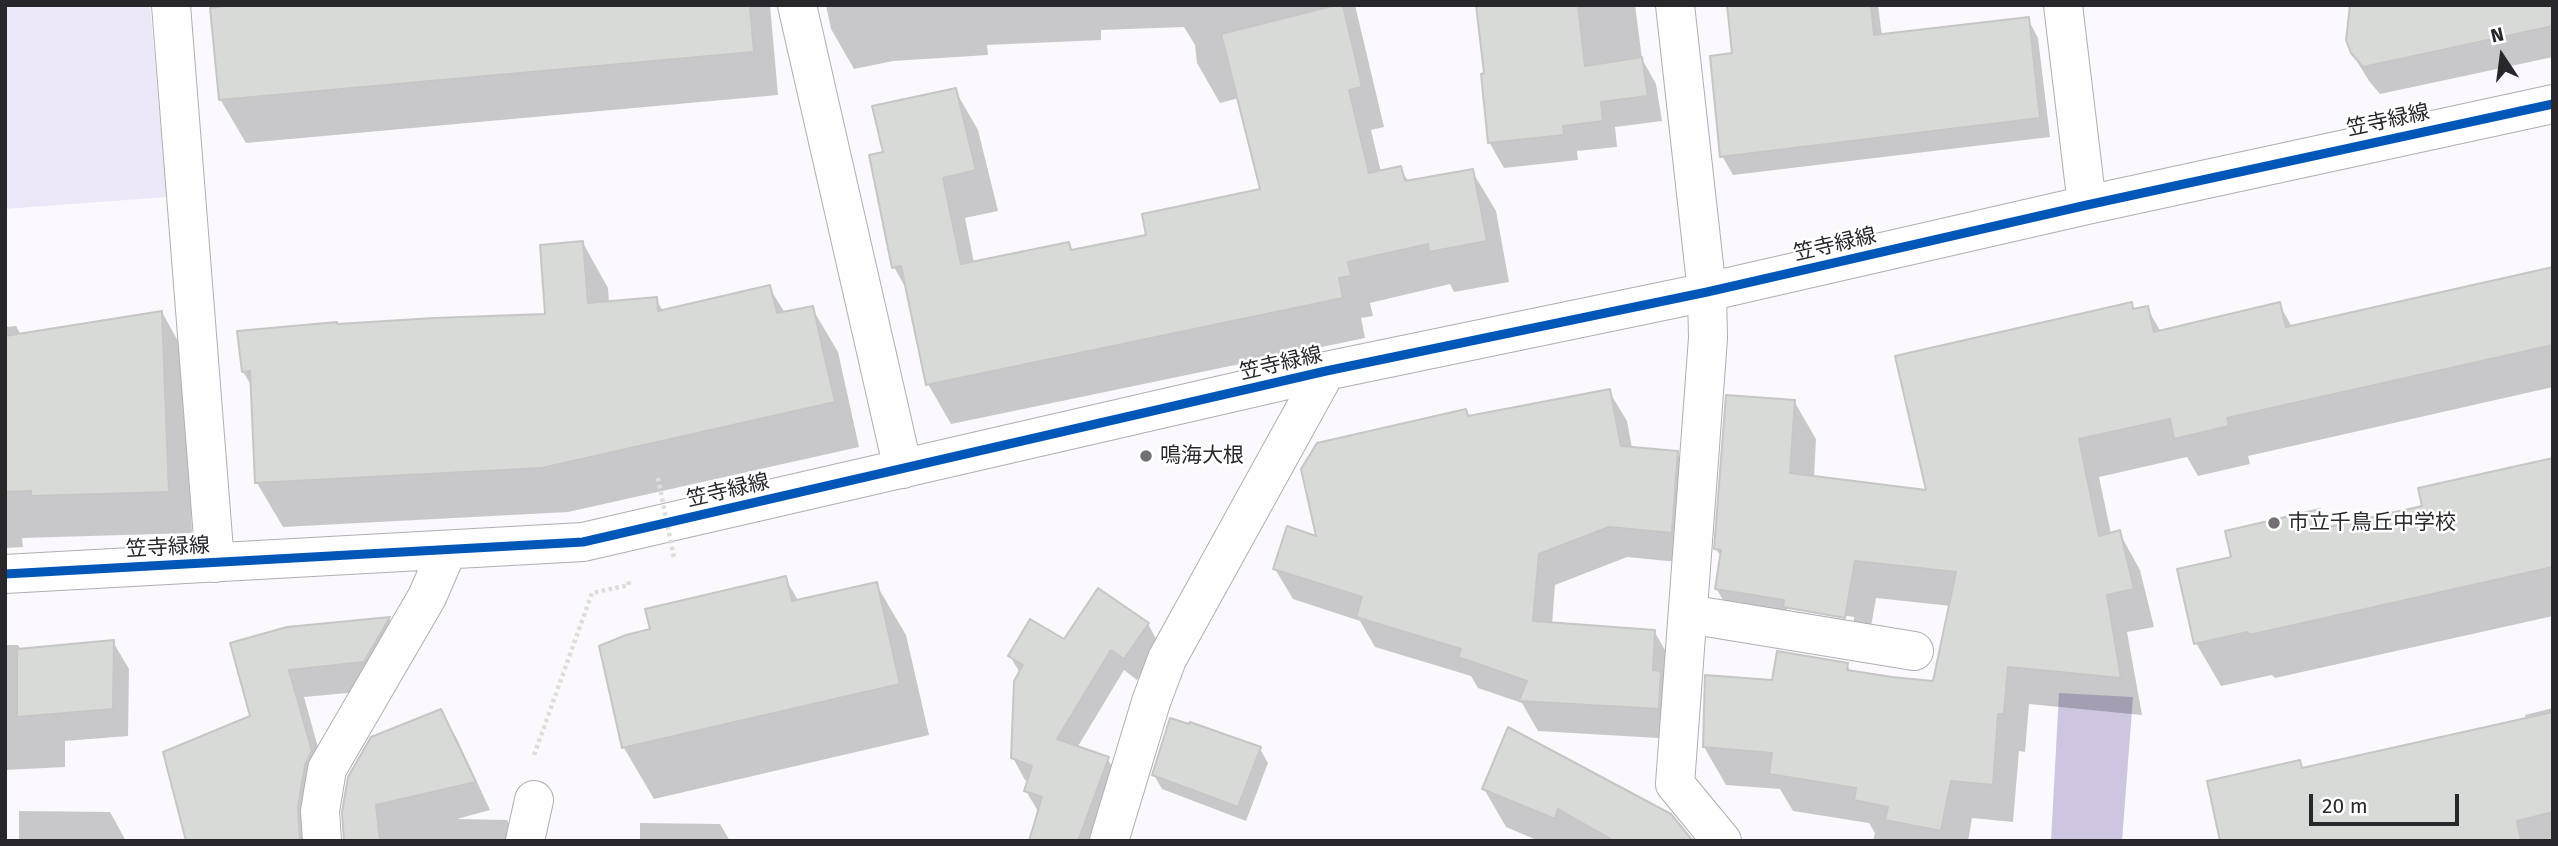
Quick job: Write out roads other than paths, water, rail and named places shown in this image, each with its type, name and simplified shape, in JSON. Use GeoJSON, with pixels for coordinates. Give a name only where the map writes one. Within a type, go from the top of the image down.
{"type":"FeatureCollection","features":[{"type":"Feature","properties":{"kind":"street"},"geometry":{"type":"LineString","coordinates":[[171,5],[215,563]]}},
{"type":"Feature","properties":{"kind":"street"},"geometry":{"type":"LineString","coordinates":[[797,5],[903,469]]}},
{"type":"Feature","properties":{"kind":"street"},"geometry":{"type":"LineString","coordinates":[[1675,5],[1707,292],[1708,338],[1675,785],[1723,841]]}},
{"type":"Feature","properties":{"kind":"street"},"geometry":{"type":"LineString","coordinates":[[2063,5],[2087,205]]}},
{"type":"Feature","properties":{"kind":"street","name":"笠寺緑線"},"geometry":{"type":"LineString","coordinates":[[5,574],[583,542],[1326,371],[1707,292],[2087,205],[2553,104]]}},
{"type":"Feature","properties":{"kind":"street"},"geometry":{"type":"LineString","coordinates":[[1109,841],[1151,702],[1167,659],[1326,371]]}},
{"type":"Feature","properties":{"kind":"street"},"geometry":{"type":"LineString","coordinates":[[323,841],[320,811],[327,769],[427,597],[447,551]]}},
{"type":"Feature","properties":{"kind":"street"},"geometry":{"type":"LineString","coordinates":[[1688,614],[1914,651]]}},
{"type":"Feature","properties":{"kind":"street"},"geometry":{"type":"LineString","coordinates":[[525,841],[534,800]]}},
{"type":"Feature","properties":{"kind":"place","name":"鳴海大根"},"geometry":{"type":"Point","coordinates":[1146,456]}},
{"type":"Feature","properties":{"kind":"place","name":"市立千鳥丘中学校"},"geometry":{"type":"Point","coordinates":[2274,523]}}]}
